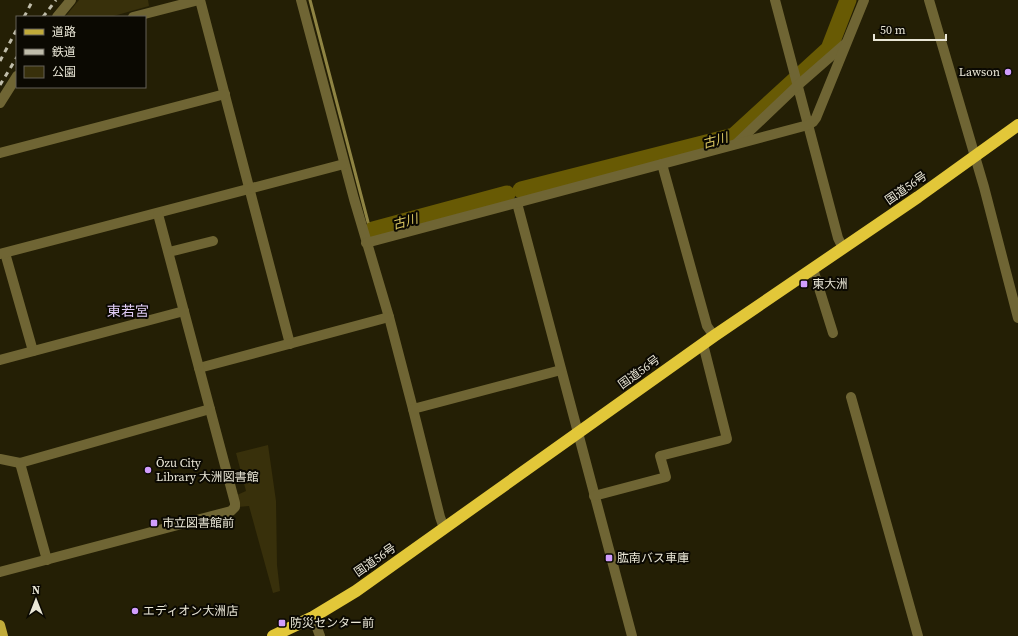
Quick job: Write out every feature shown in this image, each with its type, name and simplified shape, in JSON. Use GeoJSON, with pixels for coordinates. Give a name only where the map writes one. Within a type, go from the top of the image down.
{"type":"FeatureCollection","features":[{"type":"Feature","properties":{"kind":"highway","name":"国道56号"},"geometry":{"type":"LineString","coordinates":[[273,636],[313,617],[356,591],[714,336],[918,197],[1018,125]]}},
{"type":"Feature","properties":{"kind":"main road"},"geometry":{"type":"LineString","coordinates":[[0,625],[3,636]]}},
{"type":"Feature","properties":{"kind":"street"},"geometry":{"type":"LineString","coordinates":[[58,16],[71,0]]}},
{"type":"Feature","properties":{"kind":"street"},"geometry":{"type":"LineString","coordinates":[[137,16],[199,0],[290,344]]}},
{"type":"Feature","properties":{"kind":"street"},"geometry":{"type":"LineString","coordinates":[[301,0],[344,164],[401,363],[440,518],[444,528]]}},
{"type":"Feature","properties":{"kind":"street"},"geometry":{"type":"LineString","coordinates":[[775,0],[838,238],[843,248]]}},
{"type":"Feature","properties":{"kind":"street"},"geometry":{"type":"LineString","coordinates":[[366,243],[808,125],[816,118],[864,0]]}},
{"type":"Feature","properties":{"kind":"street"},"geometry":{"type":"LineString","coordinates":[[929,0],[984,187],[1018,318]]}},
{"type":"Feature","properties":{"kind":"street"},"geometry":{"type":"LineString","coordinates":[[734,145],[846,42]]}},
{"type":"Feature","properties":{"kind":"street"},"geometry":{"type":"LineString","coordinates":[[0,103],[16,78]]}},
{"type":"Feature","properties":{"kind":"street"},"geometry":{"type":"LineString","coordinates":[[0,153],[225,94]]}},
{"type":"Feature","properties":{"kind":"street"},"geometry":{"type":"LineString","coordinates":[[33,351],[2,254],[344,164]]}},
{"type":"Feature","properties":{"kind":"street"},"geometry":{"type":"LineString","coordinates":[[662,164],[708,326],[714,336]]}},
{"type":"Feature","properties":{"kind":"street"},"geometry":{"type":"LineString","coordinates":[[517,203],[632,636]]}},
{"type":"Feature","properties":{"kind":"street"},"geometry":{"type":"LineString","coordinates":[[0,572],[231,511],[236,508],[236,503],[158,214]]}},
{"type":"Feature","properties":{"kind":"street"},"geometry":{"type":"LineString","coordinates":[[169,252],[213,241]]}},
{"type":"Feature","properties":{"kind":"street"},"geometry":{"type":"LineString","coordinates":[[813,269],[833,333]]}},
{"type":"Feature","properties":{"kind":"street"},"geometry":{"type":"LineString","coordinates":[[0,360],[184,311]]}},
{"type":"Feature","properties":{"kind":"street"},"geometry":{"type":"LineString","coordinates":[[199,368],[388,317]]}},
{"type":"Feature","properties":{"kind":"street"},"geometry":{"type":"LineString","coordinates":[[594,496],[666,477],[660,456],[727,439],[703,344]]}},
{"type":"Feature","properties":{"kind":"street"},"geometry":{"type":"LineString","coordinates":[[413,409],[562,370]]}},
{"type":"Feature","properties":{"kind":"street"},"geometry":{"type":"LineString","coordinates":[[851,397],[918,636]]}},
{"type":"Feature","properties":{"kind":"street"},"geometry":{"type":"LineString","coordinates":[[0,460],[20,463],[210,409]]}},
{"type":"Feature","properties":{"kind":"street"},"geometry":{"type":"LineString","coordinates":[[20,463],[47,560]]}},
{"type":"Feature","properties":{"kind":"street"},"geometry":{"type":"LineString","coordinates":[[313,617],[320,636]]}},
{"type":"Feature","properties":{"kind":"green space"},"geometry":{"type":"Polygon","coordinates":[[[79,0],[148,0],[149,6],[114,16],[66,16],[79,0]]]}},
{"type":"Feature","properties":{"kind":"green space"},"geometry":{"type":"Polygon","coordinates":[[[268,445],[276,501],[277,565],[280,591],[273,593],[249,506],[238,507],[237,495],[246,491],[236,453],[268,445]]]}},
{"type":"Feature","properties":{"kind":"waterway"},"geometry":{"type":"LineString","coordinates":[[310,0],[368,222],[373,230]]}},
{"type":"Feature","properties":{"kind":"waterway","name":"古川"},"geometry":{"type":"LineString","coordinates":[[521,190],[734,136],[829,49],[848,0]]}},
{"type":"Feature","properties":{"kind":"waterway","name":"古川"},"geometry":{"type":"LineString","coordinates":[[373,230],[507,194]]}},
{"type":"Feature","properties":{"kind":"railway"},"geometry":{"type":"LineString","coordinates":[[25,16],[33,0]]}},
{"type":"Feature","properties":{"kind":"railway"},"geometry":{"type":"LineString","coordinates":[[44,16],[56,0]]}},
{"type":"Feature","properties":{"kind":"railway"},"geometry":{"type":"LineString","coordinates":[[0,61],[16,31]]}},
{"type":"Feature","properties":{"kind":"railway"},"geometry":{"type":"LineString","coordinates":[[0,85],[16,59]]}},
{"type":"Feature","properties":{"kind":"place","name":"Lawson"},"geometry":{"type":"Point","coordinates":[1008,72]}},
{"type":"Feature","properties":{"kind":"place","name":"東大洲"},"geometry":{"type":"Point","coordinates":[804,284]}},
{"type":"Feature","properties":{"kind":"place","name":"Ōzu City Library 大洲図書館"},"geometry":{"type":"Point","coordinates":[148,470]}},
{"type":"Feature","properties":{"kind":"place","name":"市立図書館前"},"geometry":{"type":"Point","coordinates":[154,523]}},
{"type":"Feature","properties":{"kind":"place","name":"肱南バス車庫"},"geometry":{"type":"Point","coordinates":[609,558]}},
{"type":"Feature","properties":{"kind":"place","name":"エディオン大洲店"},"geometry":{"type":"Point","coordinates":[135,611]}},
{"type":"Feature","properties":{"kind":"place","name":"防災センター前"},"geometry":{"type":"Point","coordinates":[282,623]}},
{"type":"Feature","properties":{"kind":"district","name":"東若宮"},"geometry":{"type":"Point","coordinates":[128,311]}}]}
